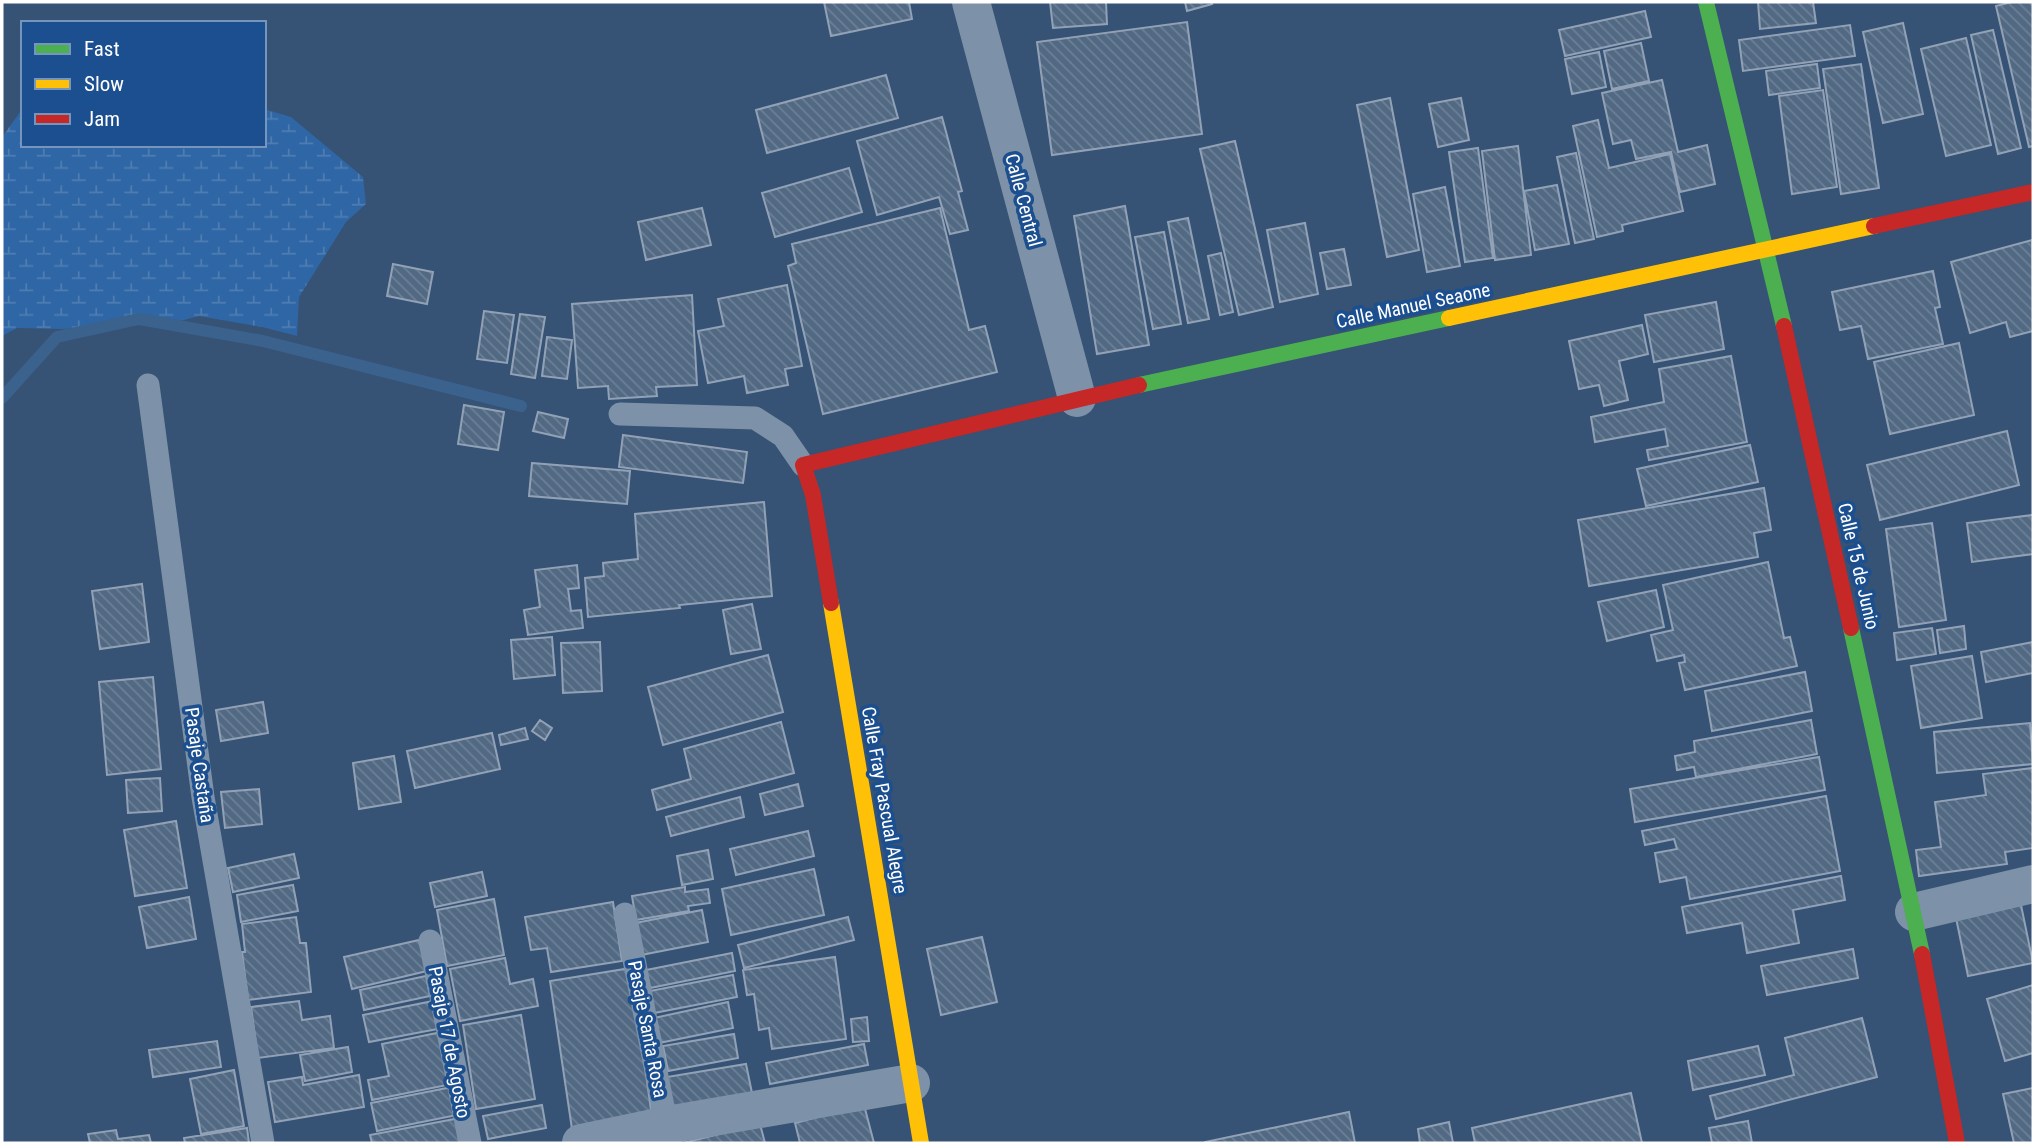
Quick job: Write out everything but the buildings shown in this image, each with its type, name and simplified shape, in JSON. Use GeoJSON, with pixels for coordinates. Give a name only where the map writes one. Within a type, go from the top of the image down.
{"type":"FeatureCollection","features":[{"type":"Feature","properties":{"kind":"street","name":"Calle Central"},"geometry":{"type":"LineString","coordinates":[[971,2],[1077,398]]}},
{"type":"Feature","properties":{"kind":"street","name":"Calle 15 de Junio"},"geometry":{"type":"LineString","coordinates":[[1706,2],[1766,250],[1914,912],[1957,1143]]}},
{"type":"Feature","properties":{"kind":"street","name":"Calle Manuel Seaone"},"geometry":{"type":"LineString","coordinates":[[803,465],[1077,398],[2033,192]]}},
{"type":"Feature","properties":{"kind":"street","name":"Calle Fray Pascual Alegre"},"geometry":{"type":"LineString","coordinates":[[803,465],[815,509],[921,1143]]}},
{"type":"Feature","properties":{"kind":"street"},"geometry":{"type":"LineString","coordinates":[[1914,912],[2033,884]]}},
{"type":"Feature","properties":{"kind":"street"},"geometry":{"type":"LineString","coordinates":[[581,1143],[669,1134],[911,1083]]}},
{"type":"Feature","properties":{"kind":"lane","name":"Pasaje Castaña"},"geometry":{"type":"LineString","coordinates":[[148,385],[203,797],[263,1143]]}},
{"type":"Feature","properties":{"kind":"lane"},"geometry":{"type":"LineString","coordinates":[[620,414],[755,418],[783,436],[803,465]]}},
{"type":"Feature","properties":{"kind":"lane","name":"Pasaje Santa Rosa"},"geometry":{"type":"LineString","coordinates":[[625,914],[669,1134]]}},
{"type":"Feature","properties":{"kind":"lane","name":"Pasaje 17 de Agosto"},"geometry":{"type":"LineString","coordinates":[[430,941],[470,1143]]}},
{"type":"Feature","properties":{"kind":"green space"},"geometry":{"type":"Polygon","coordinates":[[[266,110],[291,117],[363,177],[366,204],[346,222],[299,297],[297,336],[199,316],[176,322],[154,316],[129,315],[105,326],[17,328],[2,336],[2,137],[21,111],[21,147],[266,147],[266,110]]]}},
{"type":"Feature","properties":{"kind":"waterway"},"geometry":{"type":"LineString","coordinates":[[2,398],[57,337],[139,319],[263,341],[521,406]]}},
{"type":"Feature","properties":{"kind":"traffic: fast"},"geometry":{"type":"LineString","coordinates":[[1706,2],[1784,326]]}},
{"type":"Feature","properties":{"kind":"traffic: fast"},"geometry":{"type":"LineString","coordinates":[[1139,385],[1449,318]]}},
{"type":"Feature","properties":{"kind":"traffic: fast"},"geometry":{"type":"LineString","coordinates":[[1851,628],[1922,954]]}},
{"type":"Feature","properties":{"kind":"traffic: slow"},"geometry":{"type":"LineString","coordinates":[[1449,318],[1874,226]]}},
{"type":"Feature","properties":{"kind":"traffic: slow"},"geometry":{"type":"LineString","coordinates":[[831,603],[921,1143]]}},
{"type":"Feature","properties":{"kind":"traffic: jam"},"geometry":{"type":"LineString","coordinates":[[1874,226],[2033,192]]}},
{"type":"Feature","properties":{"kind":"traffic: jam"},"geometry":{"type":"LineString","coordinates":[[1784,326],[1851,628]]}},
{"type":"Feature","properties":{"kind":"traffic: jam"},"geometry":{"type":"LineString","coordinates":[[831,603],[813,495],[803,465],[1139,385]]}},
{"type":"Feature","properties":{"kind":"traffic: jam"},"geometry":{"type":"LineString","coordinates":[[1922,954],[1957,1143]]}}]}
